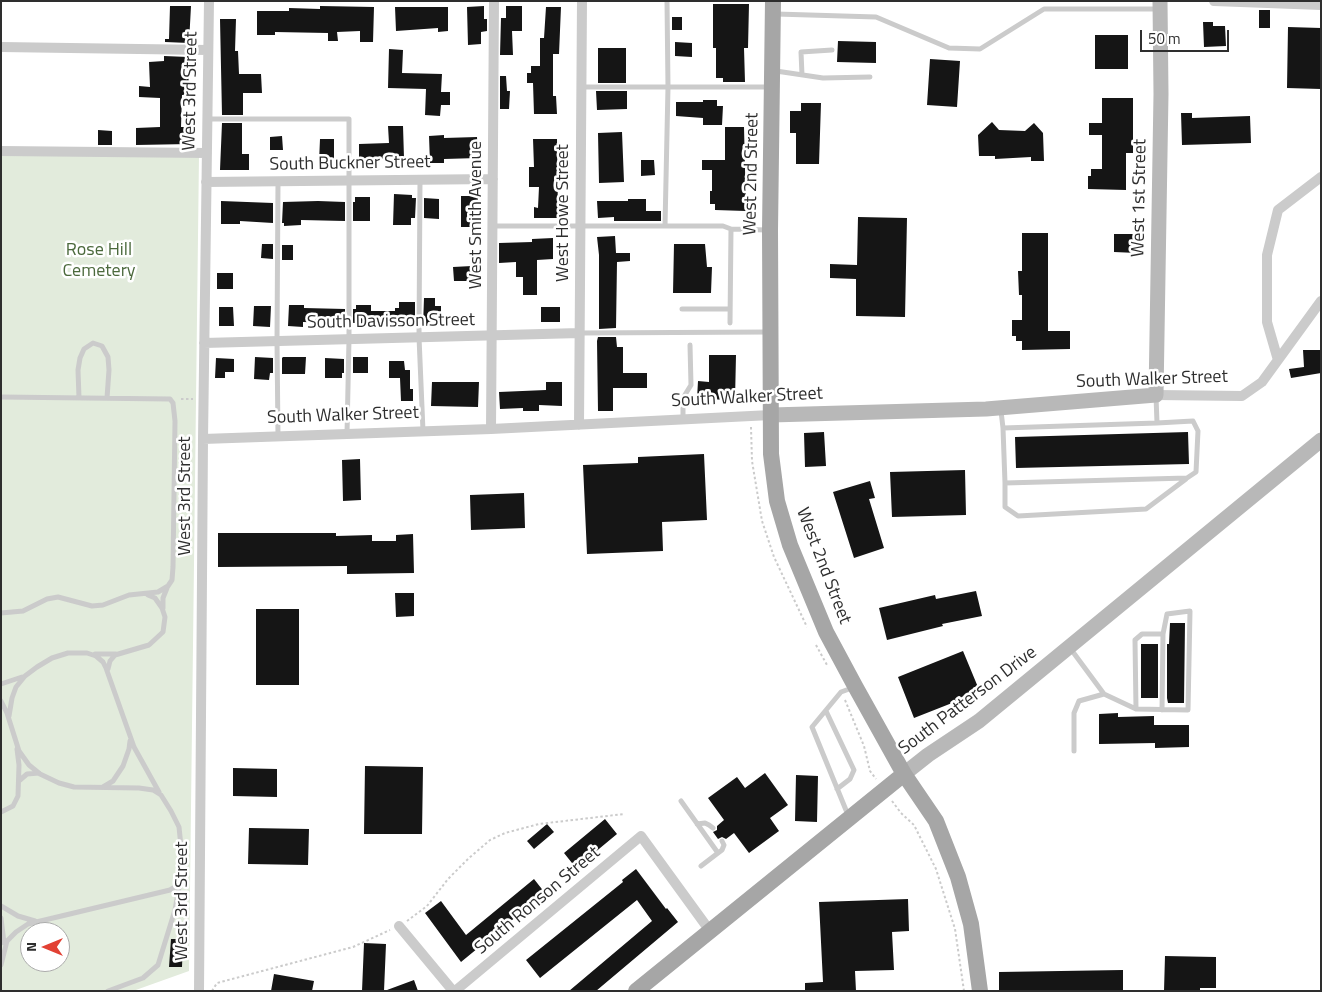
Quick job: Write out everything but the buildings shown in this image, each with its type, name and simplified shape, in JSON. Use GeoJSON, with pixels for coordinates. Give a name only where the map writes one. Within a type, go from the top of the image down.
{"type":"FeatureCollection","features":[{"type":"Feature","properties":{"kind":"main road","name":"West 2nd Street"},"geometry":{"type":"LineString","coordinates":[[773,8],[770,230],[772,332],[771,454],[776,492],[790,545],[826,632],[904,774],[936,821],[958,877],[974,938],[980,991]]}},
{"type":"Feature","properties":{"kind":"main road","name":"South Patterson Drive"},"geometry":{"type":"LineString","coordinates":[[636,991],[904,774]]}},
{"type":"Feature","properties":{"kind":"street","name":"West 3rd Street"},"geometry":{"type":"LineString","coordinates":[[199,991],[203,399],[209,1]]}},
{"type":"Feature","properties":{"kind":"street","name":"West Smith Avenue"},"geometry":{"type":"LineString","coordinates":[[491,429],[494,1]]}},
{"type":"Feature","properties":{"kind":"street","name":"West Howe Street"},"geometry":{"type":"LineString","coordinates":[[579,425],[582,1]]}},
{"type":"Feature","properties":{"kind":"street"},"geometry":{"type":"LineString","coordinates":[[1214,1],[1321,5]]}},
{"type":"Feature","properties":{"kind":"street","name":"West 1st Street"},"geometry":{"type":"LineString","coordinates":[[1156,395],[1161,94],[1160,5]]}},
{"type":"Feature","properties":{"kind":"street"},"geometry":{"type":"LineString","coordinates":[[1,47],[208,50]]}},
{"type":"Feature","properties":{"kind":"street"},"geometry":{"type":"LineString","coordinates":[[1,151],[207,153]]}},
{"type":"Feature","properties":{"kind":"street"},"geometry":{"type":"LineString","coordinates":[[1278,360],[1267,322],[1267,255],[1278,210],[1321,177]]}},
{"type":"Feature","properties":{"kind":"street","name":"South Buckner Street"},"geometry":{"type":"LineString","coordinates":[[206,182],[493,179]]}},
{"type":"Feature","properties":{"kind":"street","name":"South Walker Street"},"geometry":{"type":"LineString","coordinates":[[203,439],[422,432],[771,415],[1001,408],[1156,395],[1242,396],[1262,382],[1321,300]]}},
{"type":"Feature","properties":{"kind":"street","name":"South Davisson Street"},"geometry":{"type":"LineString","coordinates":[[204,343],[580,332]]}},
{"type":"Feature","properties":{"kind":"street","name":"South Patterson Drive"},"geometry":{"type":"LineString","coordinates":[[904,774],[928,755],[979,721],[1321,440]]}},
{"type":"Feature","properties":{"kind":"street","name":"South Ronson Street"},"geometry":{"type":"LineString","coordinates":[[454,991],[641,836],[710,931]]}},
{"type":"Feature","properties":{"kind":"street"},"geometry":{"type":"LineString","coordinates":[[399,926],[454,991]]}},
{"type":"Feature","properties":{"kind":"lane"},"geometry":{"type":"LineString","coordinates":[[665,226],[668,87],[667,1]]}},
{"type":"Feature","properties":{"kind":"lane"},"geometry":{"type":"LineString","coordinates":[[773,8],[876,17],[949,48],[980,49],[1044,9],[1160,5]]}},
{"type":"Feature","properties":{"kind":"lane"},"geometry":{"type":"LineString","coordinates":[[802,75],[801,52],[832,50]]}},
{"type":"Feature","properties":{"kind":"lane"},"geometry":{"type":"LineString","coordinates":[[581,87],[668,87],[802,75],[823,78],[870,76]]}},
{"type":"Feature","properties":{"kind":"lane"},"geometry":{"type":"LineString","coordinates":[[207,119],[349,119],[347,434]]}},
{"type":"Feature","properties":{"kind":"lane"},"geometry":{"type":"LineString","coordinates":[[420,180],[419,337],[422,432]]}},
{"type":"Feature","properties":{"kind":"lane"},"geometry":{"type":"LineString","coordinates":[[278,182],[278,437]]}},
{"type":"Feature","properties":{"kind":"lane"},"geometry":{"type":"LineString","coordinates":[[493,226],[723,226],[731,229],[770,230]]}},
{"type":"Feature","properties":{"kind":"lane"},"geometry":{"type":"LineString","coordinates":[[730,323],[731,229]]}},
{"type":"Feature","properties":{"kind":"lane"},"geometry":{"type":"LineString","coordinates":[[682,309],[730,309]]}},
{"type":"Feature","properties":{"kind":"lane"},"geometry":{"type":"LineString","coordinates":[[580,332],[772,332]]}},
{"type":"Feature","properties":{"kind":"lane"},"geometry":{"type":"LineString","coordinates":[[79,398],[78,364],[84,349],[93,343],[102,346],[108,357],[107,398]]}},
{"type":"Feature","properties":{"kind":"lane"},"geometry":{"type":"LineString","coordinates":[[684,420],[683,398],[692,385],[690,345]]}},
{"type":"Feature","properties":{"kind":"lane"},"geometry":{"type":"LineString","coordinates":[[1156,395],[1157,423]]}},
{"type":"Feature","properties":{"kind":"lane"},"geometry":{"type":"LineString","coordinates":[[1,397],[171,399],[174,421],[173,560],[172,580],[163,598],[164,628],[155,641],[143,648],[101,655],[87,653],[68,654],[52,658],[25,676],[1,684]]}},
{"type":"Feature","properties":{"kind":"lane"},"geometry":{"type":"LineString","coordinates":[[1001,408],[1002,428],[1005,483],[1006,507],[1018,516],[1146,509],[1196,472],[1198,431],[1193,421],[1002,428]]}},
{"type":"Feature","properties":{"kind":"lane"},"geometry":{"type":"LineString","coordinates":[[1005,483],[1187,478]]}},
{"type":"Feature","properties":{"kind":"lane"},"geometry":{"type":"LineString","coordinates":[[1,613],[23,611],[54,597],[96,606],[108,604],[128,595],[158,592],[168,586]]}},
{"type":"Feature","properties":{"kind":"lane"},"geometry":{"type":"LineString","coordinates":[[145,594],[155,598],[164,611]]}},
{"type":"Feature","properties":{"kind":"lane"},"geometry":{"type":"LineString","coordinates":[[1070,647],[1104,694],[1136,709],[1162,710],[1188,710],[1190,611],[1167,614],[1163,634],[1162,710]]}},
{"type":"Feature","properties":{"kind":"lane"},"geometry":{"type":"LineString","coordinates":[[1136,709],[1135,640],[1142,634],[1163,634]]}},
{"type":"Feature","properties":{"kind":"lane"},"geometry":{"type":"LineString","coordinates":[[87,653],[100,659],[108,672],[129,735],[138,756],[179,827],[181,844],[180,879],[175,910],[158,965],[148,976],[108,991]]}},
{"type":"Feature","properties":{"kind":"lane"},"geometry":{"type":"LineString","coordinates":[[108,672],[110,661],[119,653]]}},
{"type":"Feature","properties":{"kind":"lane"},"geometry":{"type":"LineString","coordinates":[[10,720],[12,698],[16,688],[25,676]]}},
{"type":"Feature","properties":{"kind":"lane"},"geometry":{"type":"LineString","coordinates":[[850,819],[812,727],[841,692],[854,686]]}},
{"type":"Feature","properties":{"kind":"lane"},"geometry":{"type":"LineString","coordinates":[[1074,751],[1074,713],[1079,701],[1104,694]]}},
{"type":"Feature","properties":{"kind":"lane"},"geometry":{"type":"LineString","coordinates":[[1,701],[10,720],[16,744],[19,783],[17,800],[11,808],[1,812]]}},
{"type":"Feature","properties":{"kind":"lane"},"geometry":{"type":"LineString","coordinates":[[826,711],[854,770],[850,779],[837,789]]}},
{"type":"Feature","properties":{"kind":"lane"},"geometry":{"type":"LineString","coordinates":[[97,789],[113,781],[123,766],[129,748],[129,735]]}},
{"type":"Feature","properties":{"kind":"lane"},"geometry":{"type":"LineString","coordinates":[[16,744],[24,759],[40,774],[66,785],[97,789],[139,788],[153,790],[161,795]]}},
{"type":"Feature","properties":{"kind":"lane"},"geometry":{"type":"LineString","coordinates":[[19,783],[22,777],[27,774],[40,774]]}},
{"type":"Feature","properties":{"kind":"lane"},"geometry":{"type":"LineString","coordinates":[[681,801],[718,853]]}},
{"type":"Feature","properties":{"kind":"lane"},"geometry":{"type":"LineString","coordinates":[[697,824],[705,823],[713,828]]}},
{"type":"Feature","properties":{"kind":"lane"},"geometry":{"type":"LineString","coordinates":[[702,866],[722,850],[724,845],[722,841]]}},
{"type":"Feature","properties":{"kind":"lane"},"geometry":{"type":"LineString","coordinates":[[1,906],[18,916],[36,922],[170,890],[178,884],[180,879]]}},
{"type":"Feature","properties":{"kind":"lane"},"geometry":{"type":"LineString","coordinates":[[1,918],[4,934],[1,965]]}},
{"type":"Feature","properties":{"kind":"lane"},"geometry":{"type":"LineString","coordinates":[[4,946],[10,936],[20,930]]}},
{"type":"Feature","properties":{"kind":"path"},"geometry":{"type":"LineString","coordinates":[[171,399],[203,399]]}},
{"type":"Feature","properties":{"kind":"path"},"geometry":{"type":"LineString","coordinates":[[900,813],[914,825],[936,869],[955,929],[964,991]]}},
{"type":"Feature","properties":{"kind":"path"},"geometry":{"type":"LineString","coordinates":[[212,991],[217,983],[353,947],[399,926],[427,906],[448,879],[469,858],[490,840],[504,832],[539,824],[624,814]]}},
{"type":"Feature","properties":{"kind":"green space","name":"Rose Hill Cemetery"},"geometry":{"type":"Polygon","coordinates":[[[1,153],[199,155],[189,971],[133,991],[1,991],[1,153]]]}}]}
